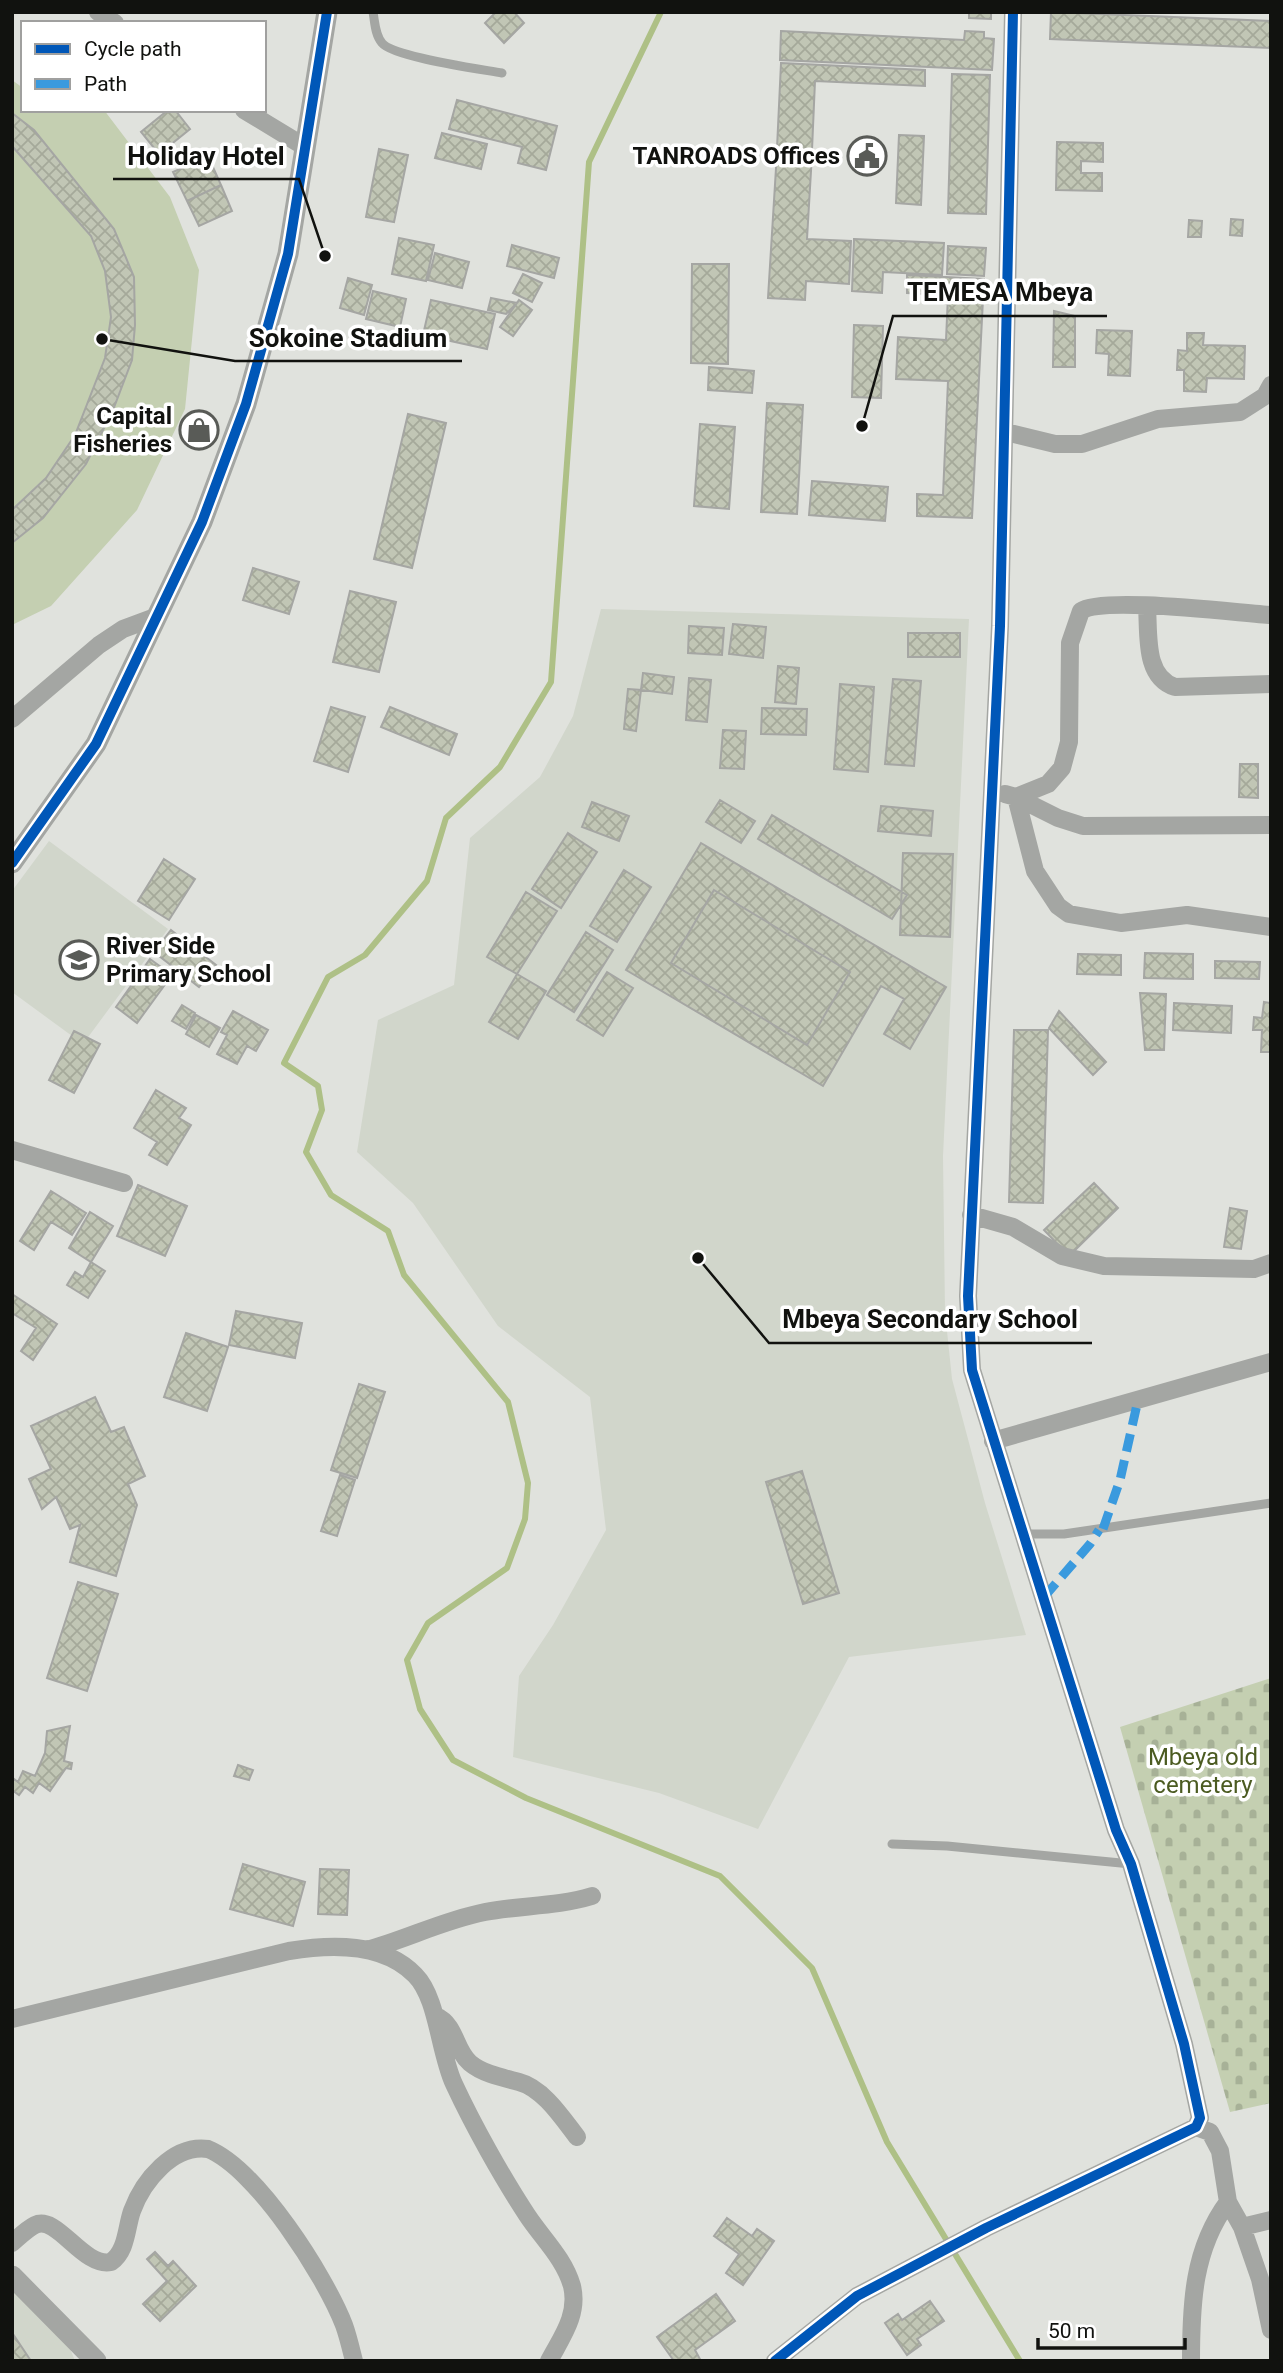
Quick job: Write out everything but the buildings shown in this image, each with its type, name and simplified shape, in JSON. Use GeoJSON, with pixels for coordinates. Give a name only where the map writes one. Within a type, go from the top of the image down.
{"type":"FeatureCollection","features":[{"type":"Feature","properties":{"kind":"street"},"geometry":{"type":"LineString","coordinates":[[12,863],[96,744],[202,522],[246,404],[288,254],[327,12]]}},
{"type":"Feature","properties":{"kind":"street"},"geometry":{"type":"LineString","coordinates":[[785,2358],[857,2296],[986,2228],[1196,2127],[1200,2112],[1184,2044],[1131,1864],[1116,1830],[972,1370],[968,1296],[1006,432],[1013,12]]}},
{"type":"Feature","properties":{"kind":"street"},"geometry":{"type":"LineString","coordinates":[[247,112],[305,147]]}},
{"type":"Feature","properties":{"kind":"street"},"geometry":{"type":"LineString","coordinates":[[1006,432],[1055,444],[1082,444],[1158,419],[1240,412],[1265,396],[1271,385]]}},
{"type":"Feature","properties":{"kind":"street"},"geometry":{"type":"LineString","coordinates":[[1016,797],[1048,784],[1062,768],[1069,742],[1070,643],[1080,611],[1094,606],[1147,607],[1271,615]]}},
{"type":"Feature","properties":{"kind":"street"},"geometry":{"type":"LineString","coordinates":[[1147,607],[1150,653],[1156,675],[1163,683],[1175,687],[1271,684]]}},
{"type":"Feature","properties":{"kind":"street"},"geometry":{"type":"LineString","coordinates":[[12,719],[99,645],[123,629],[158,616]]}},
{"type":"Feature","properties":{"kind":"street"},"geometry":{"type":"LineString","coordinates":[[992,789],[1083,826],[1271,825]]}},
{"type":"Feature","properties":{"kind":"street"},"geometry":{"type":"LineString","coordinates":[[1016,797],[1035,871],[1058,905],[1069,914],[1121,923],[1187,915],[1271,928]]}},
{"type":"Feature","properties":{"kind":"street"},"geometry":{"type":"LineString","coordinates":[[12,1150],[124,1183]]}},
{"type":"Feature","properties":{"kind":"street"},"geometry":{"type":"LineString","coordinates":[[971,1215],[1013,1227],[1062,1256],[1104,1266],[1254,1269],[1271,1263]]}},
{"type":"Feature","properties":{"kind":"street"},"geometry":{"type":"LineString","coordinates":[[993,1441],[1271,1362]]}},
{"type":"Feature","properties":{"kind":"street"},"geometry":{"type":"LineString","coordinates":[[367,1950],[408,1939],[443,1923],[487,1912],[562,1905],[592,1896]]}},
{"type":"Feature","properties":{"kind":"street"},"geometry":{"type":"LineString","coordinates":[[12,2019],[289,1951],[326,1945],[367,1950],[402,1964],[417,1976],[436,2016],[441,2050],[454,2084],[526,2214],[558,2255],[572,2287],[572,2312],[566,2332],[549,2361]]}},
{"type":"Feature","properties":{"kind":"street"},"geometry":{"type":"LineString","coordinates":[[436,2016],[449,2024],[467,2061],[479,2069],[528,2087],[545,2099],[577,2137]]}},
{"type":"Feature","properties":{"kind":"street"},"geometry":{"type":"LineString","coordinates":[[1196,2127],[1214,2136],[1228,2202],[1242,2227],[1260,2279],[1270,2323]]}},
{"type":"Feature","properties":{"kind":"street"},"geometry":{"type":"LineString","coordinates":[[12,2242],[35,2225],[43,2223],[54,2226],[66,2240],[102,2262],[111,2262],[122,2248],[133,2208],[154,2176],[172,2156],[208,2149],[227,2160],[258,2188],[310,2261],[344,2324],[354,2361]]}},
{"type":"Feature","properties":{"kind":"street"},"geometry":{"type":"LineString","coordinates":[[1191,2361],[1198,2264],[1211,2225],[1228,2202]]}},
{"type":"Feature","properties":{"kind":"street"},"geometry":{"type":"LineString","coordinates":[[1242,2227],[1271,2220]]}},
{"type":"Feature","properties":{"kind":"street"},"geometry":{"type":"LineString","coordinates":[[12,2276],[96,2361]]}},
{"type":"Feature","properties":{"kind":"lane"},"geometry":{"type":"LineString","coordinates":[[373,12],[377,34],[383,46],[403,54],[502,73]]}},
{"type":"Feature","properties":{"kind":"lane"},"geometry":{"type":"LineString","coordinates":[[1024,1534],[1064,1534],[1271,1503]]}},
{"type":"Feature","properties":{"kind":"lane"},"geometry":{"type":"LineString","coordinates":[[892,1844],[947,1846],[1131,1864]]}},
{"type":"Feature","properties":{"kind":"shaded area"},"geometry":{"type":"Polygon","coordinates":[[[601,609],[969,619],[943,1156],[945,1312],[952,1379],[985,1503],[1026,1635],[849,1657],[758,1829],[659,1793],[513,1757],[519,1676],[553,1625],[606,1530],[590,1397],[498,1326],[413,1203],[357,1152],[378,1020],[454,985],[470,838],[540,777],[573,716],[601,609]]]}},
{"type":"Feature","properties":{"kind":"shaded area","name":"River Side Primary School"},"geometry":{"type":"Polygon","coordinates":[[[49,841],[168,929],[83,1044],[12,992],[12,891],[49,841]]]}},
{"type":"Feature","properties":{"kind":"shaded area"},"geometry":{"type":"Polygon","coordinates":[[[12,2268],[65,2336],[75,2361],[12,2361],[12,2268]]]}},
{"type":"Feature","properties":{"kind":"green space"},"geometry":{"type":"Polygon","coordinates":[[[12,80],[21,87],[21,112],[106,112],[170,197],[199,270],[185,409],[137,510],[51,606],[12,625],[12,80]]]}},
{"type":"Feature","properties":{"kind":"green space","name":"Mbeya old cemetery"},"geometry":{"type":"Polygon","coordinates":[[[1271,1678],[1271,2103],[1230,2112],[1120,1727],[1271,1678]]]}},
{"type":"Feature","properties":{"kind":"waterway"},"geometry":{"type":"LineString","coordinates":[[661,12],[589,162],[551,682],[500,767],[446,818],[427,881],[365,955],[328,977],[284,1063],[318,1086],[322,1110],[306,1152],[331,1195],[388,1231],[404,1275],[508,1402],[528,1483],[525,1519],[507,1568],[428,1623],[407,1660],[420,1709],[453,1760],[526,1798],[720,1876],[812,1968],[887,2142],[1020,2361]]}},
{"type":"Feature","properties":{"kind":"marked path"},"geometry":{"type":"LineString","coordinates":[[1103,1529],[1120,1480],[1138,1400]]}},
{"type":"Feature","properties":{"kind":"marked path"},"geometry":{"type":"LineString","coordinates":[[1044,1597],[1099,1530]]}},
{"type":"Feature","properties":{"kind":"cycle path"},"geometry":{"type":"LineString","coordinates":[[12,863],[96,744],[202,522],[246,404],[288,254],[327,12]]}},
{"type":"Feature","properties":{"kind":"cycle path"},"geometry":{"type":"LineString","coordinates":[[775,2361],[857,2296],[986,2228],[1196,2127],[1200,2118],[1184,2044],[1131,1864],[1116,1830],[972,1370],[968,1296],[1000,626],[1013,12]]}},
{"type":"Feature","properties":{"kind":"place","name":"TANROADS Offices"},"geometry":{"type":"Point","coordinates":[867,156]}},
{"type":"Feature","properties":{"kind":"place","name":"Holiday Hotel"},"geometry":{"type":"Point","coordinates":[325,256]}},
{"type":"Feature","properties":{"kind":"place","name":"Sokoine Stadium"},"geometry":{"type":"Point","coordinates":[102,339]}},
{"type":"Feature","properties":{"kind":"place","name":"TEMESA Mbeya"},"geometry":{"type":"Point","coordinates":[862,426]}},
{"type":"Feature","properties":{"kind":"place","name":"Capital Fisheries"},"geometry":{"type":"Point","coordinates":[199,430]}},
{"type":"Feature","properties":{"kind":"place","name":"River Side Primary School"},"geometry":{"type":"Point","coordinates":[79,960]}},
{"type":"Feature","properties":{"kind":"place","name":"Mbeya Secondary School"},"geometry":{"type":"Point","coordinates":[698,1258]}}]}
